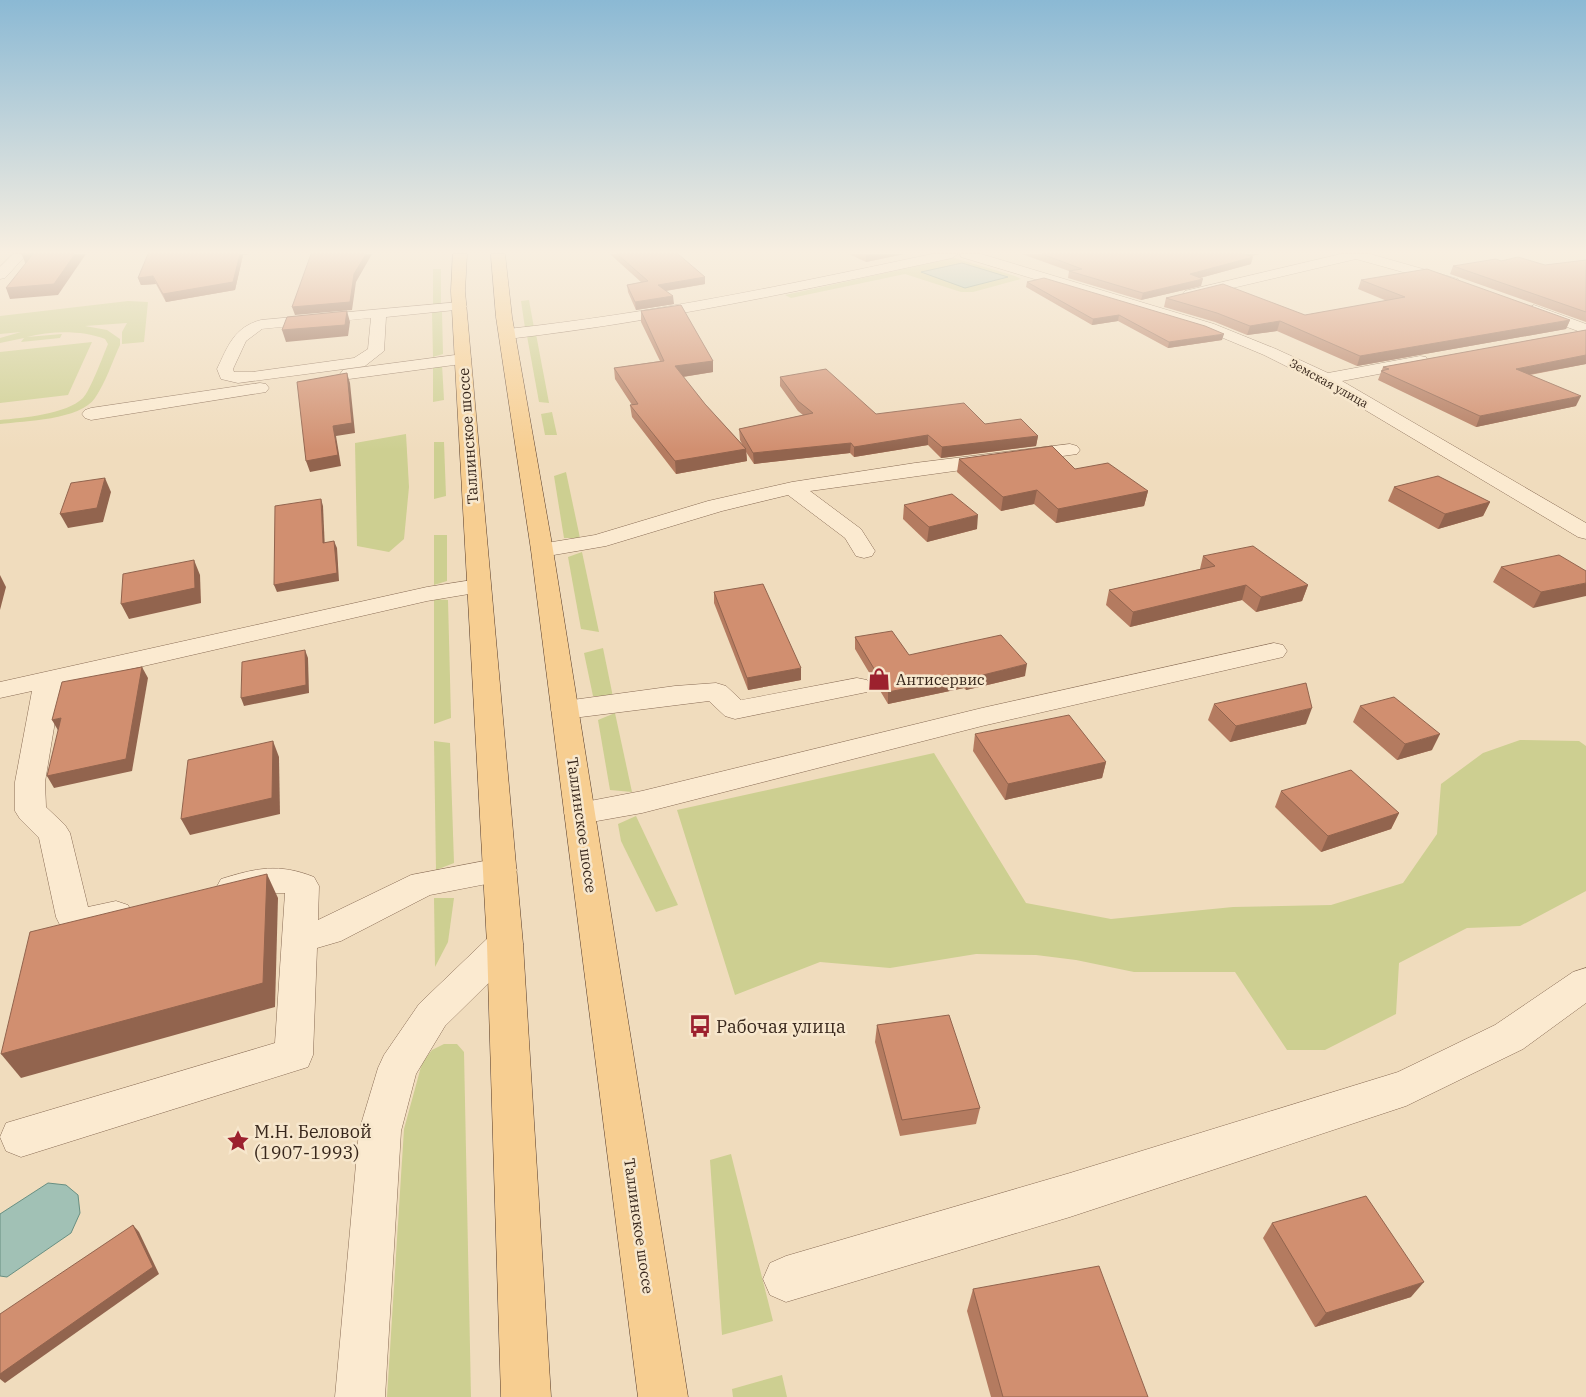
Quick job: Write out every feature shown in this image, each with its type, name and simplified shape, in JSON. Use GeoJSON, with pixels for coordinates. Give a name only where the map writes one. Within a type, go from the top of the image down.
{"type":"FeatureCollection","features":[{"type":"Feature","properties":{"kind":"main road","name":"Таллинское шоссе"},"geometry":{"type":"LineString","coordinates":[[461,319],[505,944],[526,1397]]}},
{"type":"Feature","properties":{"kind":"main road","name":"Таллинское шоссе"},"geometry":{"type":"LineString","coordinates":[[505,319],[542,550],[663,1397]]}},
{"type":"Feature","properties":{"kind":"street"},"geometry":{"type":"LineString","coordinates":[[319,319],[254,326],[244,330],[225,369],[227,375],[238,378],[252,377],[358,362],[376,351],[379,319]]}},
{"type":"Feature","properties":{"kind":"street"},"geometry":{"type":"LineString","coordinates":[[507,334],[618,319]]}},
{"type":"Feature","properties":{"kind":"street","name":"Земская улица"},"geometry":{"type":"LineString","coordinates":[[1180,319],[1244,340],[1326,379],[1586,532]]}},
{"type":"Feature","properties":{"kind":"street"},"geometry":{"type":"LineString","coordinates":[[1557,319],[1586,330]]}},
{"type":"Feature","properties":{"kind":"street"},"geometry":{"type":"LineString","coordinates":[[1558,337],[1586,330]]}},
{"type":"Feature","properties":{"kind":"street"},"geometry":{"type":"LineString","coordinates":[[91,414],[413,364],[463,359]]}},
{"type":"Feature","properties":{"kind":"street"},"geometry":{"type":"LineString","coordinates":[[1326,379],[1432,359]]}},
{"type":"Feature","properties":{"kind":"street"},"geometry":{"type":"LineString","coordinates":[[542,550],[598,541],[716,506],[792,488],[915,469],[1070,450]]}},
{"type":"Feature","properties":{"kind":"street"},"geometry":{"type":"LineString","coordinates":[[792,488],[853,534],[864,551]]}},
{"type":"Feature","properties":{"kind":"street"},"geometry":{"type":"LineString","coordinates":[[0,690],[427,594],[479,586]]}},
{"type":"Feature","properties":{"kind":"street"},"geometry":{"type":"LineString","coordinates":[[580,813],[642,802],[982,717],[1274,651]]}},
{"type":"Feature","properties":{"kind":"street"},"geometry":{"type":"LineString","coordinates":[[48,680],[30,782],[31,811],[54,833],[73,917],[83,922],[150,907]]}},
{"type":"Feature","properties":{"kind":"street"},"geometry":{"type":"LineString","coordinates":[[565,710],[716,692],[735,710],[857,686]]}},
{"type":"Feature","properties":{"kind":"street"},"geometry":{"type":"LineString","coordinates":[[300,938],[329,931],[423,884],[500,870]]}},
{"type":"Feature","properties":{"kind":"street"},"geometry":{"type":"LineString","coordinates":[[21,1137],[294,1055],[302,886],[290,880],[274,878],[198,896]]}},
{"type":"Feature","properties":{"kind":"street"},"geometry":{"type":"LineString","coordinates":[[360,1397],[380,1132],[398,1068],[432,1015],[505,944]]}},
{"type":"Feature","properties":{"kind":"street"},"geometry":{"type":"LineString","coordinates":[[786,1279],[1080,1192],[1406,1088],[1509,1037],[1586,983]]}},
{"type":"Feature","properties":{"kind":"green space"},"geometry":{"type":"Polygon","coordinates":[[[0,319],[146,319],[144,342],[122,344],[122,332],[127,323],[85,326],[107,330],[120,339],[120,345],[102,385],[95,398],[88,405],[65,415],[0,424],[0,420],[44,414],[66,408],[83,398],[108,344],[105,339],[96,336],[66,332],[27,337],[62,334],[60,338],[21,342],[24,338],[0,343],[0,338],[21,332],[0,334],[0,319]]]}},
{"type":"Feature","properties":{"kind":"green space"},"geometry":{"type":"Polygon","coordinates":[[[432,319],[442,319],[443,354],[433,357],[432,319]]]}},
{"type":"Feature","properties":{"kind":"green space"},"geometry":{"type":"Polygon","coordinates":[[[524,319],[532,319],[534,328],[525,328],[524,319]]]}},
{"type":"Feature","properties":{"kind":"green space"},"geometry":{"type":"Polygon","coordinates":[[[536,334],[549,403],[539,402],[527,336],[536,334]]]}},
{"type":"Feature","properties":{"kind":"green space"},"geometry":{"type":"Polygon","coordinates":[[[92,342],[68,395],[0,403],[0,352],[92,342]]]}},
{"type":"Feature","properties":{"kind":"green space"},"geometry":{"type":"Polygon","coordinates":[[[433,364],[442,364],[444,400],[433,402],[433,364]]]}},
{"type":"Feature","properties":{"kind":"green space"},"geometry":{"type":"Polygon","coordinates":[[[552,412],[557,435],[545,435],[541,414],[552,412]]]}},
{"type":"Feature","properties":{"kind":"green space"},"geometry":{"type":"Polygon","coordinates":[[[406,434],[409,487],[404,539],[389,552],[357,546],[355,443],[406,434]]]}},
{"type":"Feature","properties":{"kind":"green space"},"geometry":{"type":"Polygon","coordinates":[[[434,442],[444,442],[446,496],[434,499],[434,442]]]}},
{"type":"Feature","properties":{"kind":"green space"},"geometry":{"type":"Polygon","coordinates":[[[566,472],[580,538],[564,538],[554,476],[566,472]]]}},
{"type":"Feature","properties":{"kind":"green space"},"geometry":{"type":"Polygon","coordinates":[[[434,535],[447,535],[447,581],[434,585],[434,535]]]}},
{"type":"Feature","properties":{"kind":"green space"},"geometry":{"type":"Polygon","coordinates":[[[582,552],[599,632],[581,629],[568,557],[582,552]]]}},
{"type":"Feature","properties":{"kind":"green space"},"geometry":{"type":"Polygon","coordinates":[[[434,599],[448,600],[451,718],[434,724],[434,599]]]}},
{"type":"Feature","properties":{"kind":"green space"},"geometry":{"type":"Polygon","coordinates":[[[603,648],[613,697],[593,696],[584,653],[603,648]]]}},
{"type":"Feature","properties":{"kind":"green space"},"geometry":{"type":"Polygon","coordinates":[[[615,713],[632,792],[610,790],[598,720],[615,713]]]}},
{"type":"Feature","properties":{"kind":"green space"},"geometry":{"type":"Polygon","coordinates":[[[1520,740],[1579,741],[1586,746],[1586,891],[1520,926],[1467,928],[1399,963],[1396,1014],[1325,1050],[1287,1050],[1235,972],[1134,972],[1076,960],[1036,955],[976,954],[890,968],[820,962],[735,995],[677,810],[934,753],[1026,903],[1111,919],[1233,907],[1331,905],[1403,883],[1437,834],[1441,784],[1483,753],[1520,740]]]}},
{"type":"Feature","properties":{"kind":"green space"},"geometry":{"type":"Polygon","coordinates":[[[434,741],[450,743],[454,863],[436,870],[434,741]]]}},
{"type":"Feature","properties":{"kind":"green space"},"geometry":{"type":"Polygon","coordinates":[[[636,816],[678,905],[656,912],[621,841],[618,824],[636,816]]]}},
{"type":"Feature","properties":{"kind":"green space"},"geometry":{"type":"Polygon","coordinates":[[[434,898],[454,898],[448,942],[435,967],[434,898]]]}},
{"type":"Feature","properties":{"kind":"green space"},"geometry":{"type":"Polygon","coordinates":[[[444,1044],[457,1044],[464,1052],[471,1397],[387,1397],[404,1129],[422,1063],[432,1050],[444,1044]]]}},
{"type":"Feature","properties":{"kind":"green space"},"geometry":{"type":"Polygon","coordinates":[[[731,1154],[773,1321],[722,1335],[710,1160],[731,1154]]]}},
{"type":"Feature","properties":{"kind":"green space"},"geometry":{"type":"Polygon","coordinates":[[[782,1375],[787,1397],[733,1397],[732,1389],[782,1375]]]}},
{"type":"Feature","properties":{"kind":"shaded area"},"geometry":{"type":"Polygon","coordinates":[[[48,1183],[66,1185],[78,1195],[80,1213],[71,1233],[7,1277],[0,1276],[0,1214],[48,1183]]]}},
{"type":"Feature","properties":{"kind":"building"},"geometry":{"type":"Polygon","coordinates":[[[286,319],[346,319],[345,325],[282,330],[286,319]]]}},
{"type":"Feature","properties":{"kind":"building"},"geometry":{"type":"Polygon","coordinates":[[[645,319],[689,319],[713,361],[675,366],[705,404],[746,449],[675,461],[630,405],[638,404],[614,368],[664,361],[645,319]]]}},
{"type":"Feature","properties":{"kind":"building"},"geometry":{"type":"Polygon","coordinates":[[[1127,319],[1182,319],[1224,334],[1169,342],[1127,319]]]}},
{"type":"Feature","properties":{"kind":"building"},"geometry":{"type":"Polygon","coordinates":[[[1233,319],[1570,320],[1360,356],[1280,321],[1250,326],[1233,319]]]}},
{"type":"Feature","properties":{"kind":"building"},"geometry":{"type":"Polygon","coordinates":[[[1586,330],[1586,355],[1516,369],[1581,396],[1480,416],[1381,371],[1389,369],[1383,367],[1586,330]]]}},
{"type":"Feature","properties":{"kind":"building"},"geometry":{"type":"Polygon","coordinates":[[[826,369],[876,414],[964,403],[985,424],[1021,419],[1038,436],[942,447],[928,435],[854,447],[851,443],[753,453],[739,429],[813,413],[798,401],[780,377],[826,369]]]}},
{"type":"Feature","properties":{"kind":"building"},"geometry":{"type":"Polygon","coordinates":[[[347,373],[352,423],[333,426],[338,455],[306,461],[297,382],[347,373]]]}},
{"type":"Feature","properties":{"kind":"building"},"geometry":{"type":"Polygon","coordinates":[[[1052,446],[1075,469],[1108,463],[1148,491],[1058,509],[1037,490],[1003,497],[959,459],[1052,446]]]}},
{"type":"Feature","properties":{"kind":"building"},"geometry":{"type":"Polygon","coordinates":[[[1438,476],[1490,502],[1445,514],[1394,487],[1438,476]]]}},
{"type":"Feature","properties":{"kind":"building"},"geometry":{"type":"Polygon","coordinates":[[[105,478],[97,508],[60,514],[71,483],[105,478]]]}},
{"type":"Feature","properties":{"kind":"building"},"geometry":{"type":"Polygon","coordinates":[[[952,494],[978,515],[929,527],[904,505],[952,494]]]}},
{"type":"Feature","properties":{"kind":"building"},"geometry":{"type":"Polygon","coordinates":[[[321,499],[323,543],[334,541],[337,573],[274,585],[275,506],[321,499]]]}},
{"type":"Feature","properties":{"kind":"building"},"geometry":{"type":"Polygon","coordinates":[[[1253,546],[1308,585],[1261,597],[1246,585],[1133,612],[1109,590],[1215,566],[1203,556],[1253,546]]]}},
{"type":"Feature","properties":{"kind":"building"},"geometry":{"type":"Polygon","coordinates":[[[1559,555],[1586,571],[1586,583],[1541,592],[1501,567],[1559,555]]]}},
{"type":"Feature","properties":{"kind":"building"},"geometry":{"type":"Polygon","coordinates":[[[194,560],[195,588],[121,604],[123,574],[194,560]]]}},
{"type":"Feature","properties":{"kind":"building"},"geometry":{"type":"Polygon","coordinates":[[[763,584],[801,668],[747,678],[714,592],[763,584]]]}},
{"type":"Feature","properties":{"kind":"building"},"geometry":{"type":"Polygon","coordinates":[[[892,631],[909,655],[1001,635],[1027,664],[967,679],[966,677],[888,692],[855,637],[892,631]]]}},
{"type":"Feature","properties":{"kind":"building"},"geometry":{"type":"Polygon","coordinates":[[[305,650],[306,685],[241,698],[242,662],[305,650]]]}},
{"type":"Feature","properties":{"kind":"building"},"geometry":{"type":"Polygon","coordinates":[[[142,667],[126,759],[47,776],[61,718],[52,720],[62,682],[142,667]]]}},
{"type":"Feature","properties":{"kind":"building"},"geometry":{"type":"Polygon","coordinates":[[[1306,683],[1312,708],[1236,726],[1214,704],[1306,683]]]}},
{"type":"Feature","properties":{"kind":"building"},"geometry":{"type":"Polygon","coordinates":[[[1394,697],[1440,734],[1405,744],[1360,706],[1394,697]]]}},
{"type":"Feature","properties":{"kind":"building"},"geometry":{"type":"Polygon","coordinates":[[[1069,715],[1106,762],[1008,784],[975,734],[1069,715]]]}},
{"type":"Feature","properties":{"kind":"building"},"geometry":{"type":"Polygon","coordinates":[[[273,741],[272,798],[181,819],[188,760],[273,741]]]}},
{"type":"Feature","properties":{"kind":"building"},"geometry":{"type":"Polygon","coordinates":[[[1351,770],[1399,813],[1328,836],[1281,791],[1351,770]]]}},
{"type":"Feature","properties":{"kind":"building"},"geometry":{"type":"Polygon","coordinates":[[[267,874],[263,983],[1,1054],[30,932],[267,874]]]}},
{"type":"Feature","properties":{"kind":"building"},"geometry":{"type":"Polygon","coordinates":[[[949,1015],[980,1108],[902,1120],[877,1025],[949,1015]]]}},
{"type":"Feature","properties":{"kind":"building"},"geometry":{"type":"Polygon","coordinates":[[[1366,1196],[1424,1282],[1326,1313],[1272,1223],[1366,1196]]]}},
{"type":"Feature","properties":{"kind":"building"},"geometry":{"type":"Polygon","coordinates":[[[133,1225],[153,1267],[0,1374],[0,1314],[133,1225]]]}},
{"type":"Feature","properties":{"kind":"building"},"geometry":{"type":"Polygon","coordinates":[[[1099,1266],[1148,1397],[1003,1397],[973,1289],[1099,1266]]]}},
{"type":"Feature","properties":{"kind":"place","name":"Антисервис"},"geometry":{"type":"Point","coordinates":[879,679]}},
{"type":"Feature","properties":{"kind":"place","name":"Рабочая улица"},"geometry":{"type":"Point","coordinates":[700,1026]}},
{"type":"Feature","properties":{"kind":"place","name":"М.Н. Беловой (1907-1993)"},"geometry":{"type":"Point","coordinates":[238,1141]}}]}
